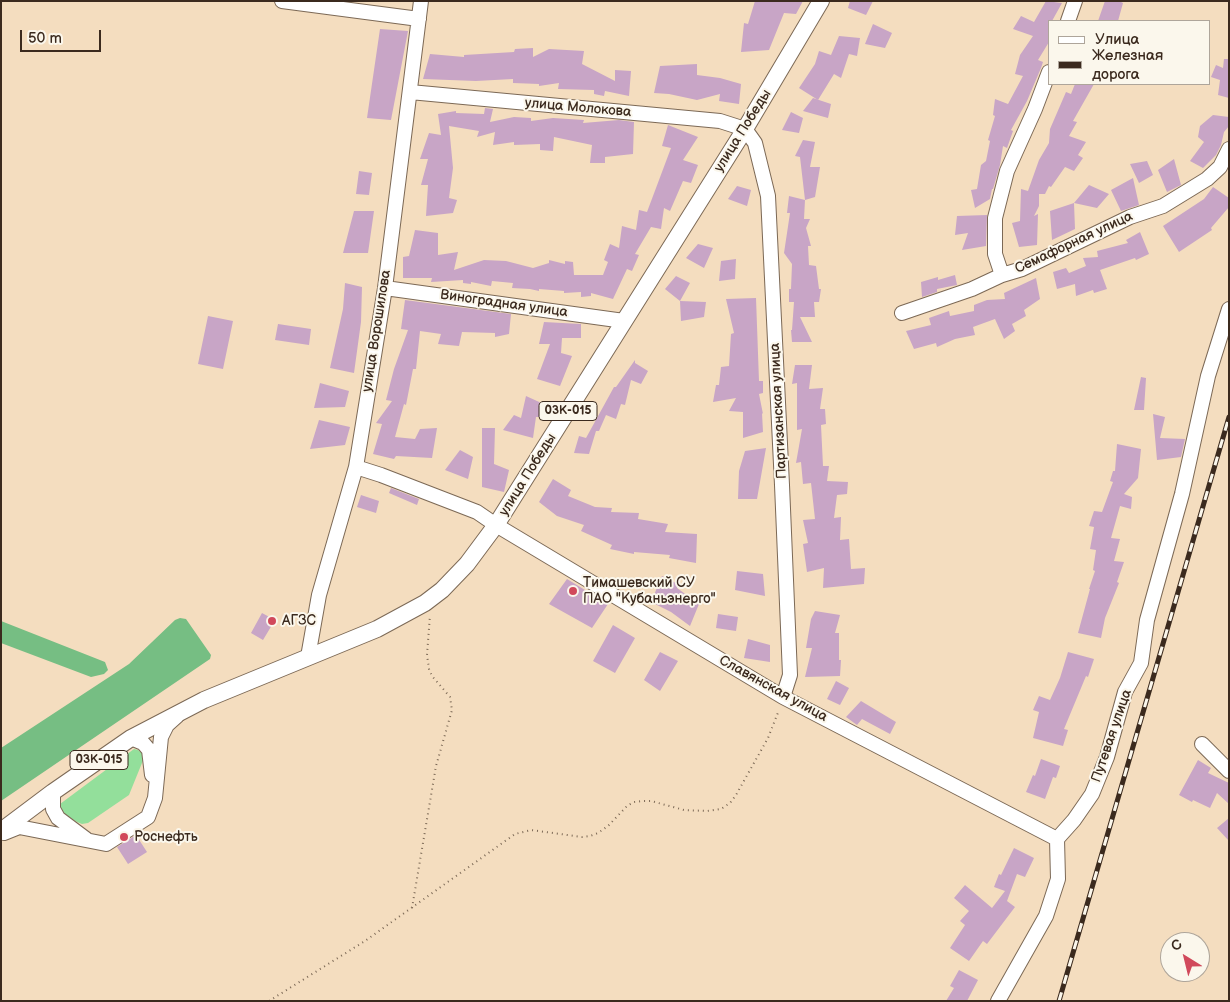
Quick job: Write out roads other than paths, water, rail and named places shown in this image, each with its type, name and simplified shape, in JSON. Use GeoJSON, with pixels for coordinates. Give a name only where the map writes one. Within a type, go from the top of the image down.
{"type":"FeatureCollection","features":[{"type":"Feature","properties":{"kind":"main road","name":"улица Победы"},"geometry":{"type":"LineString","coordinates":[[180,713],[204,700],[377,629],[403,616],[431,598],[467,564],[496,525],[745,129],[821,1]]}},
{"type":"Feature","properties":{"kind":"main road","name":"03К-015"},"geometry":{"type":"LineString","coordinates":[[1,833],[53,792],[131,738],[180,713]]}},
{"type":"Feature","properties":{"kind":"street"},"geometry":{"type":"LineString","coordinates":[[282,1],[419,19]]}},
{"type":"Feature","properties":{"kind":"street","name":"улица Ворошилова"},"geometry":{"type":"LineString","coordinates":[[308,657],[319,595],[356,467],[385,288],[420,1]]}},
{"type":"Feature","properties":{"kind":"street"},"geometry":{"type":"LineString","coordinates":[[1068,20],[1076,1]]}},
{"type":"Feature","properties":{"kind":"street"},"geometry":{"type":"LineString","coordinates":[[1002,275],[995,254],[995,218],[1008,170],[1048,75]]}},
{"type":"Feature","properties":{"kind":"street","name":"улица Молокова"},"geometry":{"type":"LineString","coordinates":[[410,92],[720,121],[745,129]]}},
{"type":"Feature","properties":{"kind":"street","name":"Партизанская улица"},"geometry":{"type":"LineString","coordinates":[[745,129],[755,143],[768,196],[790,676],[783,697]]}},
{"type":"Feature","properties":{"kind":"street","name":"Семафорная улица"},"geometry":{"type":"LineString","coordinates":[[902,314],[1022,269],[1130,217],[1163,206],[1207,179],[1220,167],[1229,149]]}},
{"type":"Feature","properties":{"kind":"street","name":"Виноградная улица"},"geometry":{"type":"LineString","coordinates":[[385,288],[624,321]]}},
{"type":"Feature","properties":{"kind":"street","name":"Путевая улица"},"geometry":{"type":"LineString","coordinates":[[1057,839],[1074,820],[1092,794],[1107,757],[1125,692],[1141,663],[1147,620],[1182,494],[1208,376],[1229,309]]}},
{"type":"Feature","properties":{"kind":"street","name":"Славянская улица"},"geometry":{"type":"LineString","coordinates":[[356,467],[477,512],[783,697],[1057,839]]}},
{"type":"Feature","properties":{"kind":"street"},"geometry":{"type":"LineString","coordinates":[[1,833],[20,826],[106,844],[148,817],[155,798],[161,737],[167,725],[180,713]]}},
{"type":"Feature","properties":{"kind":"street"},"geometry":{"type":"LineString","coordinates":[[131,738],[142,743],[149,750],[155,798]]}},
{"type":"Feature","properties":{"kind":"street"},"geometry":{"type":"LineString","coordinates":[[1202,744],[1229,771]]}},
{"type":"Feature","properties":{"kind":"street"},"geometry":{"type":"LineString","coordinates":[[53,792],[53,809],[58,818],[91,842]]}},
{"type":"Feature","properties":{"kind":"street"},"geometry":{"type":"LineString","coordinates":[[998,1001],[1046,916],[1058,879],[1057,839]]}},
{"type":"Feature","properties":{"kind":"railway"},"geometry":{"type":"LineString","coordinates":[[1059,1001],[1229,417]]}},
{"type":"Feature","properties":{"kind":"place","name":"Тимашевский СУ ПАО \"Кубаньэнерго\""},"geometry":{"type":"Point","coordinates":[573,591]}},
{"type":"Feature","properties":{"kind":"place","name":"АГЗС"},"geometry":{"type":"Point","coordinates":[272,621]}},
{"type":"Feature","properties":{"kind":"place","name":"Роснефть"},"geometry":{"type":"Point","coordinates":[124,837]}}]}
